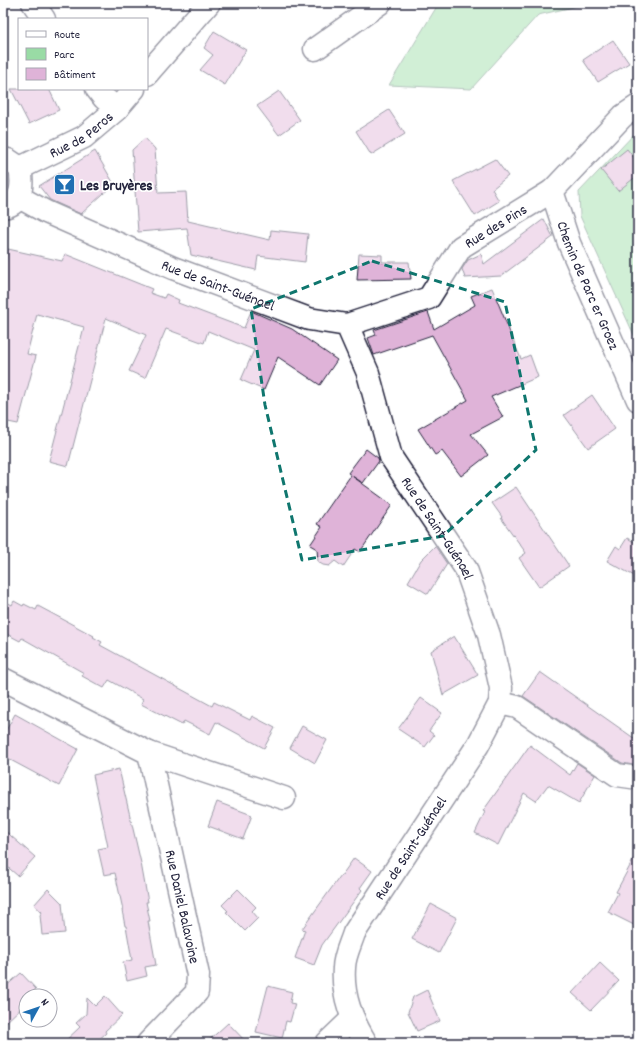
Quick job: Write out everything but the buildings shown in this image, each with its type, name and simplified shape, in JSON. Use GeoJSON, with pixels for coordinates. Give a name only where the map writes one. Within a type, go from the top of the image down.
{"type":"FeatureCollection","features":[{"type":"Feature","properties":{"kind":"street"},"geometry":{"type":"LineString","coordinates":[[33,3],[43,18]]}},
{"type":"Feature","properties":{"kind":"street"},"geometry":{"type":"LineString","coordinates":[[148,73],[209,3]]}},
{"type":"Feature","properties":{"kind":"street"},"geometry":{"type":"LineString","coordinates":[[315,49],[380,3]]}},
{"type":"Feature","properties":{"kind":"street"},"geometry":{"type":"LineString","coordinates":[[98,90],[104,98],[117,109]]}},
{"type":"Feature","properties":{"kind":"street","name":"Rue de Peros"},"geometry":{"type":"LineString","coordinates":[[11,163],[84,137],[117,109],[133,90]]}},
{"type":"Feature","properties":{"kind":"street","name":"Rue des Pins"},"geometry":{"type":"LineString","coordinates":[[347,325],[428,298],[461,246],[552,191],[624,116],[638,106]]}},
{"type":"Feature","properties":{"kind":"street"},"geometry":{"type":"LineString","coordinates":[[11,163],[22,180],[11,202]]}},
{"type":"Feature","properties":{"kind":"street","name":"Chemin de Parc er Groez"},"geometry":{"type":"LineString","coordinates":[[552,191],[569,243],[638,400]]}},
{"type":"Feature","properties":{"kind":"street","name":"Rue de Saint-Guénael"},"geometry":{"type":"LineString","coordinates":[[11,202],[46,212],[173,268],[309,319],[347,325],[368,373],[391,457],[466,569],[489,635],[500,688],[500,703],[478,745],[354,932],[344,966],[346,1001],[366,1043]]}},
{"type":"Feature","properties":{"kind":"street"},"geometry":{"type":"LineString","coordinates":[[3,679],[149,753],[284,798]]}},
{"type":"Feature","properties":{"kind":"street"},"geometry":{"type":"LineString","coordinates":[[500,703],[516,708],[617,775],[638,778]]}},
{"type":"Feature","properties":{"kind":"street","name":"Rue Daniel Balavoine"},"geometry":{"type":"LineString","coordinates":[[148,1043],[196,992],[198,975],[149,753]]}},
{"type":"Feature","properties":{"kind":"street"},"geometry":{"type":"LineString","coordinates":[[326,1043],[353,1018]]}},
{"type":"Feature","properties":{"kind":"highlighted area"},"geometry":{"type":"Polygon","coordinates":[[[372,261],[505,302],[536,450],[443,536],[302,560],[265,405],[251,309],[372,261]]]}},
{"type":"Feature","properties":{"kind":"green space"},"geometry":{"type":"Polygon","coordinates":[[[439,3],[591,3],[538,15],[471,89],[389,85],[439,3]]]}},
{"type":"Feature","properties":{"kind":"green space"},"geometry":{"type":"Polygon","coordinates":[[[638,130],[638,344],[580,216],[579,192],[638,130]]]}},
{"type":"Feature","properties":{"kind":"place","name":"Les Bruyères"},"geometry":{"type":"Point","coordinates":[65,185]}}]}
